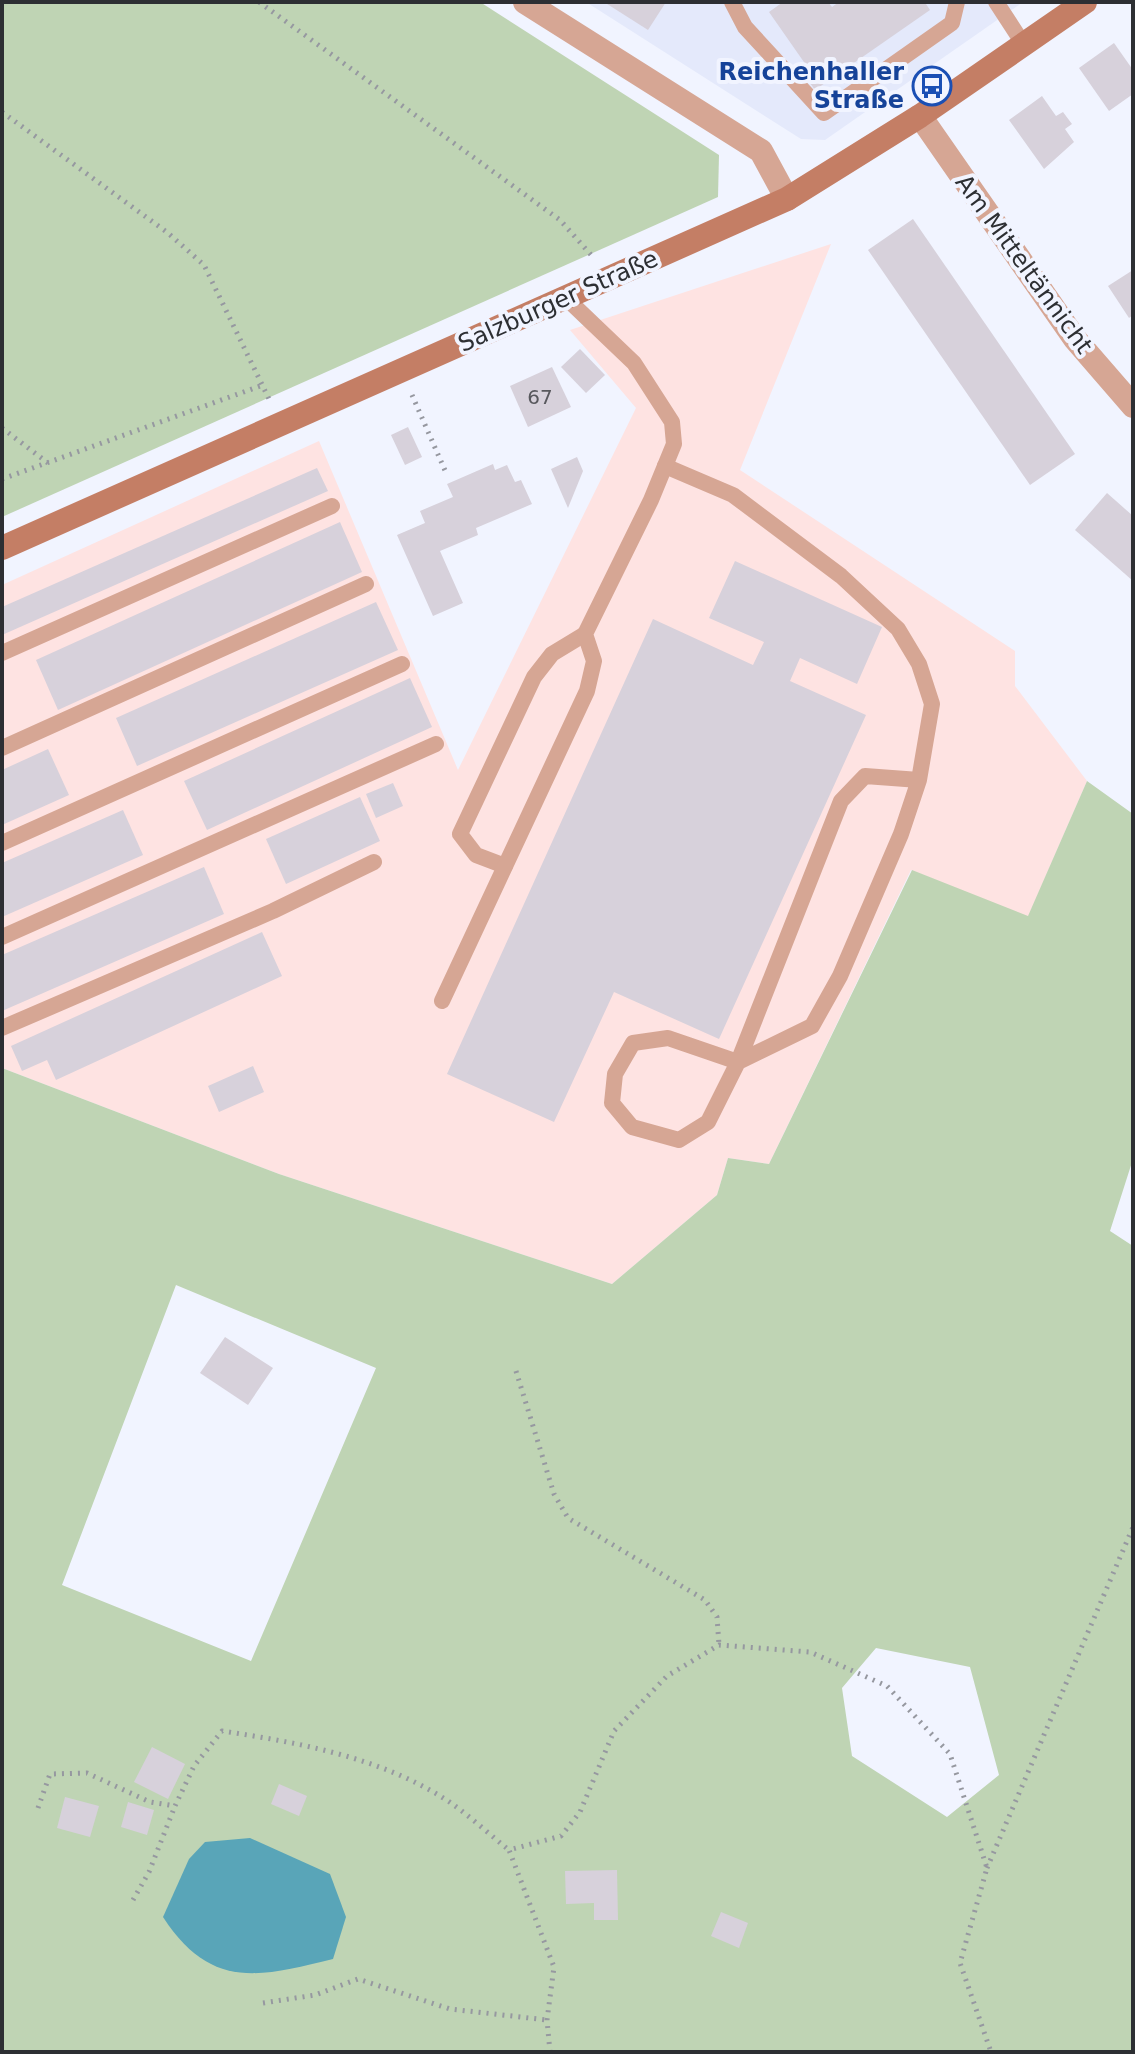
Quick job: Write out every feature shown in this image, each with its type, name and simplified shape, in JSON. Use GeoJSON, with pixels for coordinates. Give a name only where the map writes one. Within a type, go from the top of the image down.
{"type":"FeatureCollection","features":[{"type":"Feature","properties":{"kind":"street"},"geometry":{"type":"LineString","coordinates":[[525,2],[761,151],[787,199]]}},
{"type":"Feature","properties":{"kind":"street","name":"Salzburger Straße"},"geometry":{"type":"LineString","coordinates":[[2,548],[787,199],[920,116],[1085,2]]}},
{"type":"Feature","properties":{"kind":"street","name":"Am Mitteltännicht"},"geometry":{"type":"LineString","coordinates":[[920,116],[1075,339],[1133,406]]}},
{"type":"Feature","properties":{"kind":"lane"},"geometry":{"type":"LineString","coordinates":[[732,2],[745,27],[824,113],[952,23],[957,2]]}},
{"type":"Feature","properties":{"kind":"lane"},"geometry":{"type":"LineString","coordinates":[[996,2],[1024,45]]}},
{"type":"Feature","properties":{"kind":"lane"},"geometry":{"type":"LineString","coordinates":[[505,866],[476,855],[460,834],[534,677],[552,654],[585,634],[674,444],[672,422],[634,363],[566,298]]}},
{"type":"Feature","properties":{"kind":"lane"},"geometry":{"type":"LineString","coordinates":[[665,466],[733,495],[841,576],[898,629],[919,664],[932,704],[919,780],[901,834],[840,976],[812,1026],[738,1062],[668,1038],[633,1043],[615,1074],[612,1103],[632,1127],[679,1140],[708,1122],[738,1062],[841,801],[865,776],[919,780]]}},
{"type":"Feature","properties":{"kind":"lane"},"geometry":{"type":"LineString","coordinates":[[2,653],[332,506]]}},
{"type":"Feature","properties":{"kind":"lane"},"geometry":{"type":"LineString","coordinates":[[2,748],[366,584]]}},
{"type":"Feature","properties":{"kind":"lane"},"geometry":{"type":"LineString","coordinates":[[442,1001],[587,691],[594,661],[585,634]]}},
{"type":"Feature","properties":{"kind":"lane"},"geometry":{"type":"LineString","coordinates":[[2,843],[402,664]]}},
{"type":"Feature","properties":{"kind":"lane"},"geometry":{"type":"LineString","coordinates":[[2,937],[436,744]]}},
{"type":"Feature","properties":{"kind":"lane"},"geometry":{"type":"LineString","coordinates":[[2,1028],[273,911],[374,862]]}},
{"type":"Feature","properties":{"kind":"path"},"geometry":{"type":"LineString","coordinates":[[259,2],[549,211],[588,249],[594,261]]}},
{"type":"Feature","properties":{"kind":"path"},"geometry":{"type":"LineString","coordinates":[[2,112],[168,233],[204,265],[271,404]]}},
{"type":"Feature","properties":{"kind":"path"},"geometry":{"type":"LineString","coordinates":[[2,479],[263,385]]}},
{"type":"Feature","properties":{"kind":"path"},"geometry":{"type":"LineString","coordinates":[[411,394],[447,475]]}},
{"type":"Feature","properties":{"kind":"path"},"geometry":{"type":"LineString","coordinates":[[2,428],[48,463]]}},
{"type":"Feature","properties":{"kind":"path"},"geometry":{"type":"LineString","coordinates":[[516,1371],[554,1494],[568,1518],[705,1600],[717,1617],[719,1645]]}},
{"type":"Feature","properties":{"kind":"path"},"geometry":{"type":"LineString","coordinates":[[991,2052],[960,1963],[987,1868],[1133,1527]]}},
{"type":"Feature","properties":{"kind":"path"},"geometry":{"type":"LineString","coordinates":[[509,1850],[561,1836],[580,1812],[614,1731],[667,1676],[719,1645],[810,1652],[887,1686],[950,1754],[987,1868]]}},
{"type":"Feature","properties":{"kind":"path"},"geometry":{"type":"LineString","coordinates":[[133,1900],[149,1872],[194,1766],[222,1731],[279,1740],[376,1765],[450,1803],[509,1850],[554,1967],[547,2020],[550,2052]]}},
{"type":"Feature","properties":{"kind":"path"},"geometry":{"type":"LineString","coordinates":[[38,1808],[50,1774],[87,1773],[150,1802],[175,1806]]}},
{"type":"Feature","properties":{"kind":"path"},"geometry":{"type":"LineString","coordinates":[[263,2003],[315,1995],[358,1979],[450,2009],[547,2020]]}},
{"type":"Feature","properties":{"kind":"shaded area"},"geometry":{"type":"Polygon","coordinates":[[[586,2],[1023,2],[825,140],[801,139],[586,2]]]}},
{"type":"Feature","properties":{"kind":"shaded area"},"geometry":{"type":"Polygon","coordinates":[[[831,244],[740,470],[1015,651],[1015,686],[1087,781],[1028,917],[911,870],[769,1164],[728,1158],[717,1195],[612,1284],[279,1174],[2,1068],[2,585],[319,441],[458,770],[636,408],[570,330],[831,244]]]}},
{"type":"Feature","properties":{"kind":"green space"},"geometry":{"type":"Polygon","coordinates":[[[2,2],[480,2],[719,155],[718,197],[2,517],[2,2]]]}},
{"type":"Feature","properties":{"kind":"green space"},"geometry":{"type":"Polygon","coordinates":[[[1087,781],[1133,814],[1133,1159],[1110,1231],[1133,1246],[1133,2052],[2,2052],[2,1068],[279,1174],[612,1284],[717,1195],[728,1158],[769,1164],[912,870],[1028,916],[1087,781]],[[176,1285],[62,1585],[251,1661],[376,1368],[176,1285]],[[876,1648],[842,1688],[852,1756],[947,1817],[999,1775],[970,1667],[876,1648]]]}},
{"type":"Feature","properties":{"kind":"water"},"geometry":{"type":"Polygon","coordinates":[[[250,1838],[330,1874],[346,1917],[333,1959],[281,1971],[237,1972],[217,1967],[199,1957],[163,1917],[189,1859],[205,1842],[250,1838]]]}},
{"type":"Feature","properties":{"kind":"building"},"geometry":{"type":"Polygon","coordinates":[[[604,2],[666,2],[648,30],[604,2]]]}},
{"type":"Feature","properties":{"kind":"building"},"geometry":{"type":"Polygon","coordinates":[[[783,2],[828,2],[832,7],[839,2],[929,2],[926,4],[930,10],[815,90],[800,69],[806,65],[769,12],[783,2]]]}},
{"type":"Feature","properties":{"kind":"building"},"geometry":{"type":"Polygon","coordinates":[[[1114,43],[1133,70],[1133,94],[1109,111],[1079,68],[1114,43]]]}},
{"type":"Feature","properties":{"kind":"building"},"geometry":{"type":"Polygon","coordinates":[[[1042,96],[1056,116],[1063,112],[1072,124],[1065,129],[1074,142],[1044,169],[1009,120],[1042,96]]]}},
{"type":"Feature","properties":{"kind":"building"},"geometry":{"type":"Polygon","coordinates":[[[913,219],[1075,454],[1030,485],[868,250],[913,219]]]}},
{"type":"Feature","properties":{"kind":"building"},"geometry":{"type":"Polygon","coordinates":[[[1133,270],[1133,315],[1129,318],[1108,286],[1133,270]]]}},
{"type":"Feature","properties":{"kind":"building"},"geometry":{"type":"Polygon","coordinates":[[[580,349],[605,375],[586,393],[561,367],[580,349]]]}},
{"type":"Feature","properties":{"kind":"building"},"geometry":{"type":"Polygon","coordinates":[[[552,367],[571,407],[528,427],[510,386],[552,367]]]}},
{"type":"Feature","properties":{"kind":"building"},"geometry":{"type":"Polygon","coordinates":[[[408,427],[422,457],[405,465],[391,435],[408,427]]]}},
{"type":"Feature","properties":{"kind":"building"},"geometry":{"type":"Polygon","coordinates":[[[577,457],[583,471],[568,508],[551,469],[577,457]]]}},
{"type":"Feature","properties":{"kind":"building"},"geometry":{"type":"Polygon","coordinates":[[[493,464],[495,470],[507,465],[515,482],[521,480],[532,504],[476,528],[478,535],[440,551],[463,603],[433,616],[397,535],[425,523],[420,511],[453,497],[447,484],[493,464]]]}},
{"type":"Feature","properties":{"kind":"building"},"geometry":{"type":"Polygon","coordinates":[[[317,468],[328,491],[2,635],[2,607],[317,468]]]}},
{"type":"Feature","properties":{"kind":"building"},"geometry":{"type":"Polygon","coordinates":[[[1107,493],[1133,516],[1133,581],[1075,530],[1107,493]]]}},
{"type":"Feature","properties":{"kind":"building"},"geometry":{"type":"Polygon","coordinates":[[[340,522],[362,572],[58,710],[36,660],[340,522]]]}},
{"type":"Feature","properties":{"kind":"building"},"geometry":{"type":"Polygon","coordinates":[[[735,561],[882,627],[857,684],[800,658],[790,681],[866,715],[719,1039],[614,992],[554,1122],[447,1074],[653,619],[753,665],[764,642],[709,618],[735,561]]]}},
{"type":"Feature","properties":{"kind":"building"},"geometry":{"type":"Polygon","coordinates":[[[376,602],[398,650],[137,766],[116,718],[376,602]]]}},
{"type":"Feature","properties":{"kind":"building"},"geometry":{"type":"Polygon","coordinates":[[[410,678],[432,727],[207,830],[184,781],[410,678]]]}},
{"type":"Feature","properties":{"kind":"building"},"geometry":{"type":"Polygon","coordinates":[[[48,749],[69,795],[2,825],[2,770],[48,749]]]}},
{"type":"Feature","properties":{"kind":"building"},"geometry":{"type":"Polygon","coordinates":[[[393,783],[403,806],[376,818],[366,794],[393,783]]]}},
{"type":"Feature","properties":{"kind":"building"},"geometry":{"type":"Polygon","coordinates":[[[360,797],[380,841],[286,884],[266,839],[360,797]]]}},
{"type":"Feature","properties":{"kind":"building"},"geometry":{"type":"Polygon","coordinates":[[[123,810],[143,855],[2,917],[2,863],[123,810]]]}},
{"type":"Feature","properties":{"kind":"building"},"geometry":{"type":"Polygon","coordinates":[[[204,867],[224,914],[2,1011],[2,955],[204,867]]]}},
{"type":"Feature","properties":{"kind":"building"},"geometry":{"type":"Polygon","coordinates":[[[262,932],[282,976],[56,1080],[47,1060],[22,1071],[11,1046],[262,932]]]}},
{"type":"Feature","properties":{"kind":"building"},"geometry":{"type":"Polygon","coordinates":[[[253,1066],[264,1092],[219,1112],[208,1086],[253,1066]]]}},
{"type":"Feature","properties":{"kind":"building"},"geometry":{"type":"Polygon","coordinates":[[[225,1337],[273,1368],[248,1405],[200,1373],[225,1337]]]}},
{"type":"Feature","properties":{"kind":"building"},"geometry":{"type":"Polygon","coordinates":[[[152,1747],[185,1764],[168,1799],[134,1782],[152,1747]]]}},
{"type":"Feature","properties":{"kind":"building"},"geometry":{"type":"Polygon","coordinates":[[[279,1784],[307,1796],[299,1816],[271,1804],[279,1784]]]}},
{"type":"Feature","properties":{"kind":"building"},"geometry":{"type":"Polygon","coordinates":[[[65,1797],[99,1806],[90,1837],[57,1828],[65,1797]]]}},
{"type":"Feature","properties":{"kind":"building"},"geometry":{"type":"Polygon","coordinates":[[[128,1802],[154,1810],[147,1835],[121,1827],[128,1802]]]}},
{"type":"Feature","properties":{"kind":"building"},"geometry":{"type":"Polygon","coordinates":[[[617,1870],[618,1920],[594,1920],[594,1903],[566,1904],[565,1871],[617,1870]]]}},
{"type":"Feature","properties":{"kind":"building"},"geometry":{"type":"Polygon","coordinates":[[[721,1912],[748,1923],[739,1948],[711,1936],[721,1912]]]}},
{"type":"Feature","properties":{"kind":"place","name":"Reichenhaller Straße"},"geometry":{"type":"Point","coordinates":[932,86]}}]}
